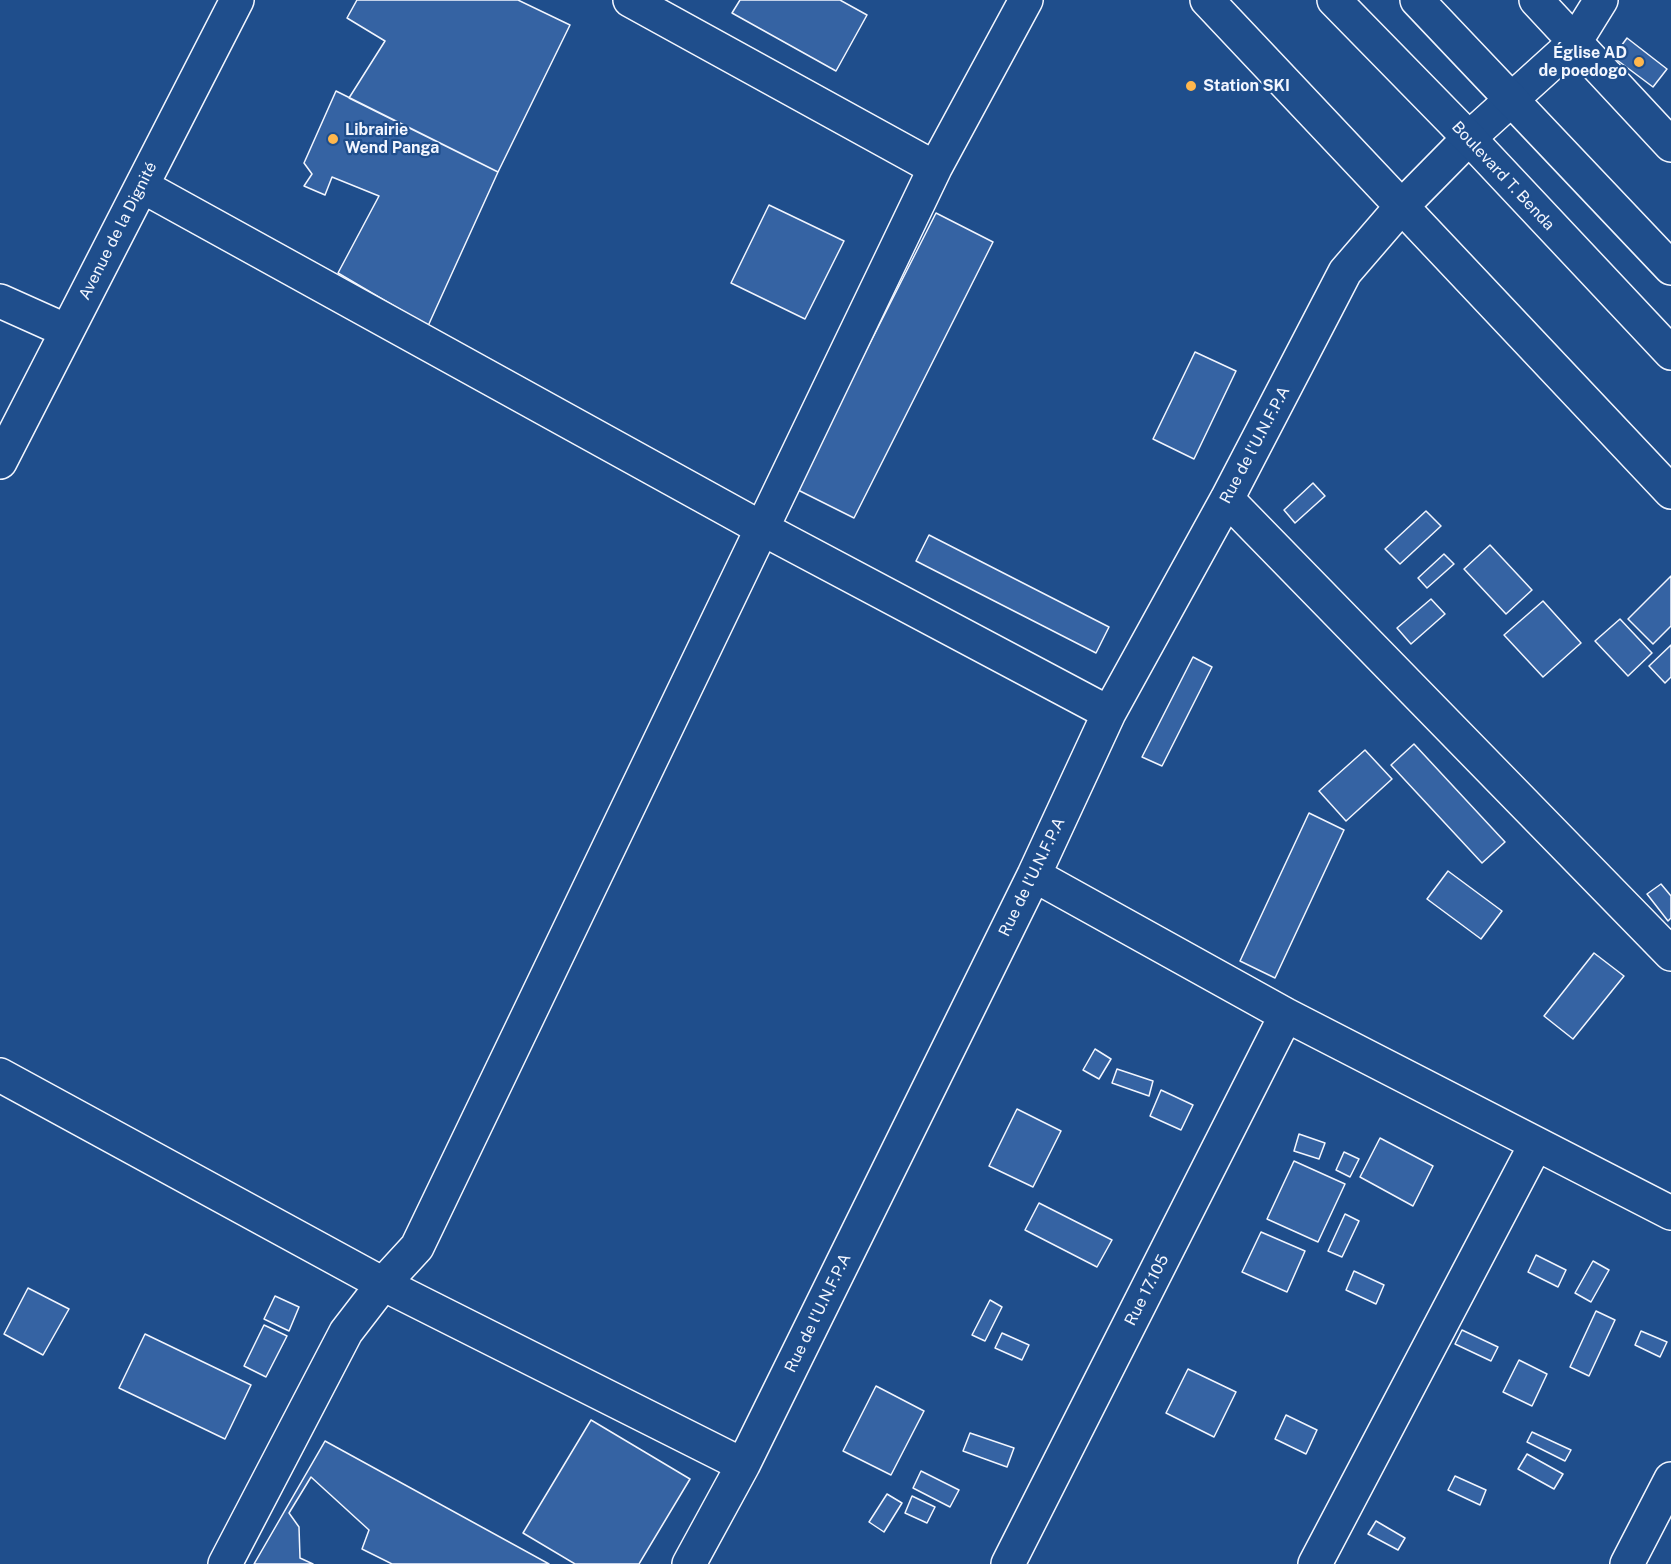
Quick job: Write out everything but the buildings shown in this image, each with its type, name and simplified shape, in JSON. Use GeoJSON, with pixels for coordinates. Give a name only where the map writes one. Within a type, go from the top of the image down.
{"type":"FeatureCollection","features":[{"type":"Feature","properties":{"kind":"main road","name":"Avenue de la Dignité"},"geometry":{"type":"LineString","coordinates":[[0,462],[237,0]]}},
{"type":"Feature","properties":{"kind":"main road"},"geometry":{"type":"LineString","coordinates":[[630,0],[935,168]]}},
{"type":"Feature","properties":{"kind":"main road"},"geometry":{"type":"LineString","coordinates":[[225,1564],[346,1332],[383,1284],[417,1247],[935,168],[1026,0]]}},
{"type":"Feature","properties":{"kind":"main road"},"geometry":{"type":"LineString","coordinates":[[1207,0],[1671,492]]}},
{"type":"Feature","properties":{"kind":"main road","name":"Boulevard T. Benda"},"geometry":{"type":"LineString","coordinates":[[1334,0],[1671,353]]}},
{"type":"Feature","properties":{"kind":"main road"},"geometry":{"type":"LineString","coordinates":[[1418,0],[1671,268]]}},
{"type":"Feature","properties":{"kind":"main road"},"geometry":{"type":"LineString","coordinates":[[1536,0],[1671,145]]}},
{"type":"Feature","properties":{"kind":"main road","name":"Rue de l'U.N.F.P.A"},"geometry":{"type":"LineString","coordinates":[[689,1564],[743,1464],[1034,875],[1109,713],[1227,499],[1345,272],[1402,206],[1468,138],[1575,42],[1600,0]]}},
{"type":"Feature","properties":{"kind":"main road"},"geometry":{"type":"LineString","coordinates":[[142,186],[763,529],[1109,713]]}},
{"type":"Feature","properties":{"kind":"main road"},"geometry":{"type":"LineString","coordinates":[[0,301],[67,331]]}},
{"type":"Feature","properties":{"kind":"main road"},"geometry":{"type":"LineString","coordinates":[[1227,499],[1671,954]]}},
{"type":"Feature","properties":{"kind":"main road"},"geometry":{"type":"LineString","coordinates":[[1034,875],[1286,1016],[1671,1213]]}},
{"type":"Feature","properties":{"kind":"main road","name":"Rue 17.105"},"geometry":{"type":"LineString","coordinates":[[1008,1564],[1286,1016]]}},
{"type":"Feature","properties":{"kind":"main road"},"geometry":{"type":"LineString","coordinates":[[0,1075],[383,1284],[743,1464]]}},
{"type":"Feature","properties":{"kind":"main road"},"geometry":{"type":"LineString","coordinates":[[1314,1564],[1536,1144]]}},
{"type":"Feature","properties":{"kind":"main road"},"geometry":{"type":"LineString","coordinates":[[1627,1564],[1671,1479]]}},
{"type":"Feature","properties":{"kind":"place","name":"Église AD de poedogo"},"geometry":{"type":"Point","coordinates":[1639,62]}},
{"type":"Feature","properties":{"kind":"place","name":"Station SKI"},"geometry":{"type":"Point","coordinates":[1191,86]}},
{"type":"Feature","properties":{"kind":"place","name":"Librairie Wend Panga"},"geometry":{"type":"Point","coordinates":[333,139]}}]}
